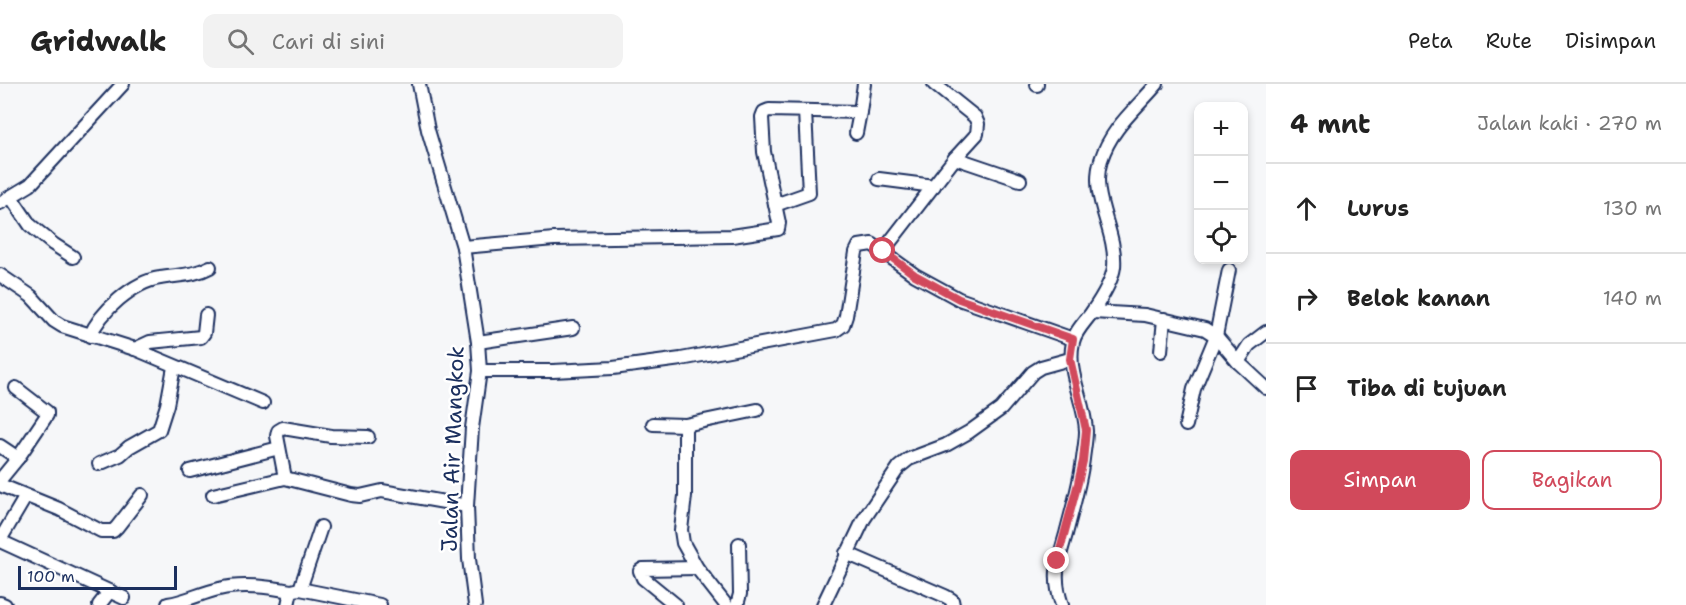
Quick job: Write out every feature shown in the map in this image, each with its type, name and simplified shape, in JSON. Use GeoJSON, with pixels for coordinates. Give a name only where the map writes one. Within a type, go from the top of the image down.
{"type":"FeatureCollection","features":[{"type":"Feature","properties":{"kind":"street"},"geometry":{"type":"LineString","coordinates":[[73,257],[30,225],[5,200],[30,184],[43,172],[123,84]]}},
{"type":"Feature","properties":{"kind":"street","name":"Jalan Air Mangkok"},"geometry":{"type":"LineString","coordinates":[[419,84],[428,130],[463,247],[477,342],[480,371],[472,428],[467,506],[469,559],[475,605]]}},
{"type":"Feature","properties":{"kind":"street"},"geometry":{"type":"LineString","coordinates":[[856,133],[864,84]]}},
{"type":"Feature","properties":{"kind":"street"},"geometry":{"type":"LineString","coordinates":[[883,251],[955,158],[977,134],[978,124],[975,117],[934,84]]}},
{"type":"Feature","properties":{"kind":"street"},"geometry":{"type":"LineString","coordinates":[[1062,605],[1056,580],[1057,561],[1083,461],[1086,430],[1070,359],[1073,339],[1093,312],[1112,279],[1114,267],[1110,233],[1097,182],[1100,162],[1109,137],[1157,84]]}},
{"type":"Feature","properties":{"kind":"street"},"geometry":{"type":"LineString","coordinates":[[463,247],[554,239],[732,236],[772,232],[778,229],[779,223],[764,152],[762,117],[764,112],[769,110],[860,112]]}},
{"type":"Feature","properties":{"kind":"street"},"geometry":{"type":"LineString","coordinates":[[775,205],[809,194],[805,111]]}},
{"type":"Feature","properties":{"kind":"street"},"geometry":{"type":"LineString","coordinates":[[955,158],[1020,180]]}},
{"type":"Feature","properties":{"kind":"street"},"geometry":{"type":"LineString","coordinates":[[879,179],[934,186]]}},
{"type":"Feature","properties":{"kind":"street"},"geometry":{"type":"LineString","coordinates":[[480,371],[613,368],[681,359],[836,330],[843,325],[846,316],[856,252],[859,246],[872,244],[915,275],[959,299],[1073,339]]}},
{"type":"Feature","properties":{"kind":"street"},"geometry":{"type":"LineString","coordinates":[[90,336],[95,324],[108,309],[139,286],[151,280],[191,274],[210,267]]}},
{"type":"Feature","properties":{"kind":"street"},"geometry":{"type":"LineString","coordinates":[[1186,425],[1194,389],[1216,336],[1229,270]]}},
{"type":"Feature","properties":{"kind":"street"},"geometry":{"type":"LineString","coordinates":[[0,275],[32,296],[54,321],[62,326],[135,349],[263,403]]}},
{"type":"Feature","properties":{"kind":"street"},"geometry":{"type":"LineString","coordinates":[[1093,312],[1144,315],[1196,326],[1216,336],[1238,362],[1266,388]]}},
{"type":"Feature","properties":{"kind":"street"},"geometry":{"type":"LineString","coordinates":[[135,349],[150,342],[201,337],[204,333],[206,315]]}},
{"type":"Feature","properties":{"kind":"street"},"geometry":{"type":"LineString","coordinates":[[1161,351],[1164,319]]}},
{"type":"Feature","properties":{"kind":"street"},"geometry":{"type":"LineString","coordinates":[[477,342],[573,328]]}},
{"type":"Feature","properties":{"kind":"street"},"geometry":{"type":"LineString","coordinates":[[1238,362],[1250,345],[1266,332]]}},
{"type":"Feature","properties":{"kind":"street"},"geometry":{"type":"LineString","coordinates":[[823,605],[864,519],[899,467],[909,459],[946,445],[969,432],[1000,409],[1033,372],[1041,367],[1070,359]]}},
{"type":"Feature","properties":{"kind":"street"},"geometry":{"type":"LineString","coordinates":[[99,464],[120,455],[129,447],[159,430],[174,367]]}},
{"type":"Feature","properties":{"kind":"street"},"geometry":{"type":"LineString","coordinates":[[16,388],[47,412],[0,482],[26,496],[60,509],[101,531],[113,531],[142,495]]}},
{"type":"Feature","properties":{"kind":"street"},"geometry":{"type":"LineString","coordinates":[[652,424],[685,425],[757,410]]}},
{"type":"Feature","properties":{"kind":"street"},"geometry":{"type":"LineString","coordinates":[[685,425],[685,496],[681,530],[683,543],[697,568],[726,605]]}},
{"type":"Feature","properties":{"kind":"street"},"geometry":{"type":"LineString","coordinates":[[285,478],[277,436],[278,431],[283,428],[331,436],[368,437]]}},
{"type":"Feature","properties":{"kind":"street"},"geometry":{"type":"LineString","coordinates":[[0,446],[18,458]]}},
{"type":"Feature","properties":{"kind":"street"},"geometry":{"type":"LineString","coordinates":[[190,471],[279,448]]}},
{"type":"Feature","properties":{"kind":"street"},"geometry":{"type":"LineString","coordinates":[[213,495],[285,478],[351,495],[360,496],[382,491],[467,506]]}},
{"type":"Feature","properties":{"kind":"street"},"geometry":{"type":"LineString","coordinates":[[26,496],[0,540],[124,598]]}},
{"type":"Feature","properties":{"kind":"street"},"geometry":{"type":"LineString","coordinates":[[288,605],[321,527]]}},
{"type":"Feature","properties":{"kind":"street"},"geometry":{"type":"LineString","coordinates":[[737,605],[740,594],[739,544]]}},
{"type":"Feature","properties":{"kind":"street"},"geometry":{"type":"LineString","coordinates":[[846,553],[945,596],[952,600],[953,605]]}},
{"type":"Feature","properties":{"kind":"street"},"geometry":{"type":"LineString","coordinates":[[676,605],[643,578],[640,571],[643,569],[697,568]]}},
{"type":"Feature","properties":{"kind":"street"},"geometry":{"type":"LineString","coordinates":[[168,604],[190,600],[221,588],[252,586],[296,590],[380,605]]}},
{"type":"Feature","properties":{"kind":"street"},"geometry":{"type":"LineString","coordinates":[[99,605],[110,591]]}},
{"type":"Feature","properties":{"kind":"street"},"geometry":{"type":"LineString","coordinates":[[0,603],[5,605]]}},
{"type":"Feature","properties":{"kind":"route"},"geometry":{"type":"LineString","coordinates":[[883,251],[915,275],[959,299],[1073,339],[1070,359],[1086,430],[1083,461],[1057,561]]}}]}
